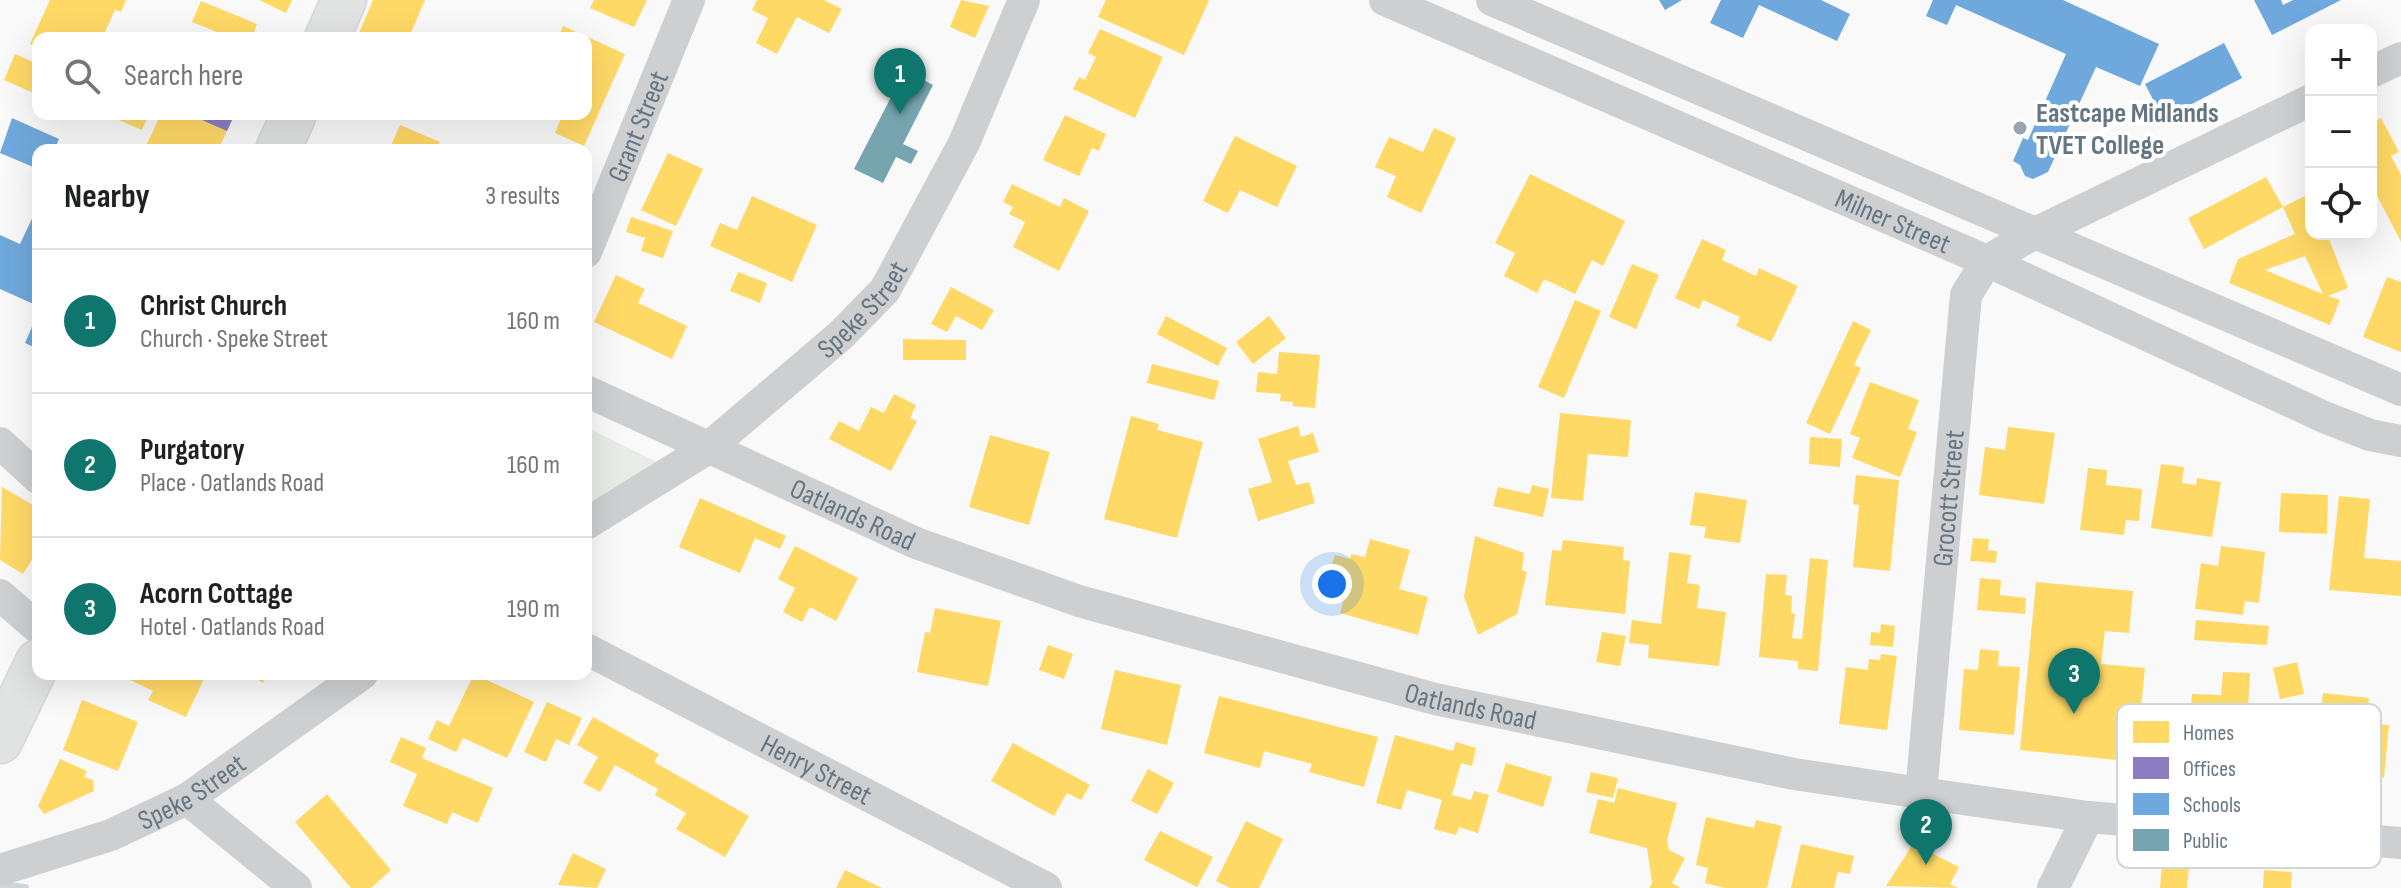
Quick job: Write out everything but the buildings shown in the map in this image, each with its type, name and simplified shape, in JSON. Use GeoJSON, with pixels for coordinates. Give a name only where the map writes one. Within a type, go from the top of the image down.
{"type":"FeatureCollection","features":[{"type":"Feature","properties":{"kind":"street"},"geometry":{"type":"LineString","coordinates":[[330,32],[344,0]]}},
{"type":"Feature","properties":{"kind":"street","name":"Grant Street"},"geometry":{"type":"LineString","coordinates":[[592,237],[689,0]]}},
{"type":"Feature","properties":{"kind":"street","name":"Speke Street"},"geometry":{"type":"LineString","coordinates":[[592,520],[707,449],[841,335],[885,290],[964,143],[1024,0]]}},
{"type":"Feature","properties":{"kind":"street","name":"Milner Street"},"geometry":{"type":"LineString","coordinates":[[1385,0],[1428,8],[1505,49],[1987,261],[2324,417],[2370,435],[2401,441]]}},
{"type":"Feature","properties":{"kind":"street"},"geometry":{"type":"LineString","coordinates":[[1505,49],[1511,4]]}},
{"type":"Feature","properties":{"kind":"street","name":"Milner Street"},"geometry":{"type":"LineString","coordinates":[[1511,4],[2033,234],[2401,390]]}},
{"type":"Feature","properties":{"kind":"street"},"geometry":{"type":"LineString","coordinates":[[2377,69],[2401,58]]}},
{"type":"Feature","properties":{"kind":"street","name":"Grocott Street"},"geometry":{"type":"LineString","coordinates":[[1921,793],[1966,295],[1987,261],[2033,234],[2305,103]]}},
{"type":"Feature","properties":{"kind":"street"},"geometry":{"type":"LineString","coordinates":[[281,144],[291,120]]}},
{"type":"Feature","properties":{"kind":"street","name":"Oatlands Road"},"geometry":{"type":"LineString","coordinates":[[592,394],[916,543],[1094,606],[1435,699],[1794,774],[2117,819]]}},
{"type":"Feature","properties":{"kind":"street"},"geometry":{"type":"LineString","coordinates":[[0,443],[32,472]]}},
{"type":"Feature","properties":{"kind":"street"},"geometry":{"type":"LineString","coordinates":[[0,595],[32,623]]}},
{"type":"Feature","properties":{"kind":"street","name":"Henry Street"},"geometry":{"type":"LineString","coordinates":[[592,652],[1046,888]]}},
{"type":"Feature","properties":{"kind":"street"},"geometry":{"type":"LineString","coordinates":[[0,741],[32,674]]}},
{"type":"Feature","properties":{"kind":"street","name":"Speke Street"},"geometry":{"type":"LineString","coordinates":[[0,870],[111,835],[187,799],[354,680]]}},
{"type":"Feature","properties":{"kind":"street"},"geometry":{"type":"LineString","coordinates":[[187,799],[296,888]]}},
{"type":"Feature","properties":{"kind":"street"},"geometry":{"type":"LineString","coordinates":[[2053,888],[2088,817]]}},
{"type":"Feature","properties":{"kind":"street","name":"Oatlands Road"},"geometry":{"type":"LineString","coordinates":[[2381,841],[2401,843]]}},
{"type":"Feature","properties":{"kind":"shaded area"},"geometry":{"type":"Polygon","coordinates":[[[592,430],[657,462],[592,504],[592,430]]]}},
{"type":"Feature","properties":{"kind":"waterway"},"geometry":{"type":"LineString","coordinates":[[0,885],[25,888]]}},
{"type":"Feature","properties":{"kind":"place","name":"Christ Church"},"geometry":{"type":"Point","coordinates":[900,114]}},
{"type":"Feature","properties":{"kind":"place","name":"Eastcape Midlands TVET College"},"geometry":{"type":"Point","coordinates":[2020,128]}},
{"type":"Feature","properties":{"kind":"place","name":"Acorn Cottage"},"geometry":{"type":"Point","coordinates":[2074,714]}},
{"type":"Feature","properties":{"kind":"place","name":"Purgatory"},"geometry":{"type":"Point","coordinates":[1926,865]}}]}
